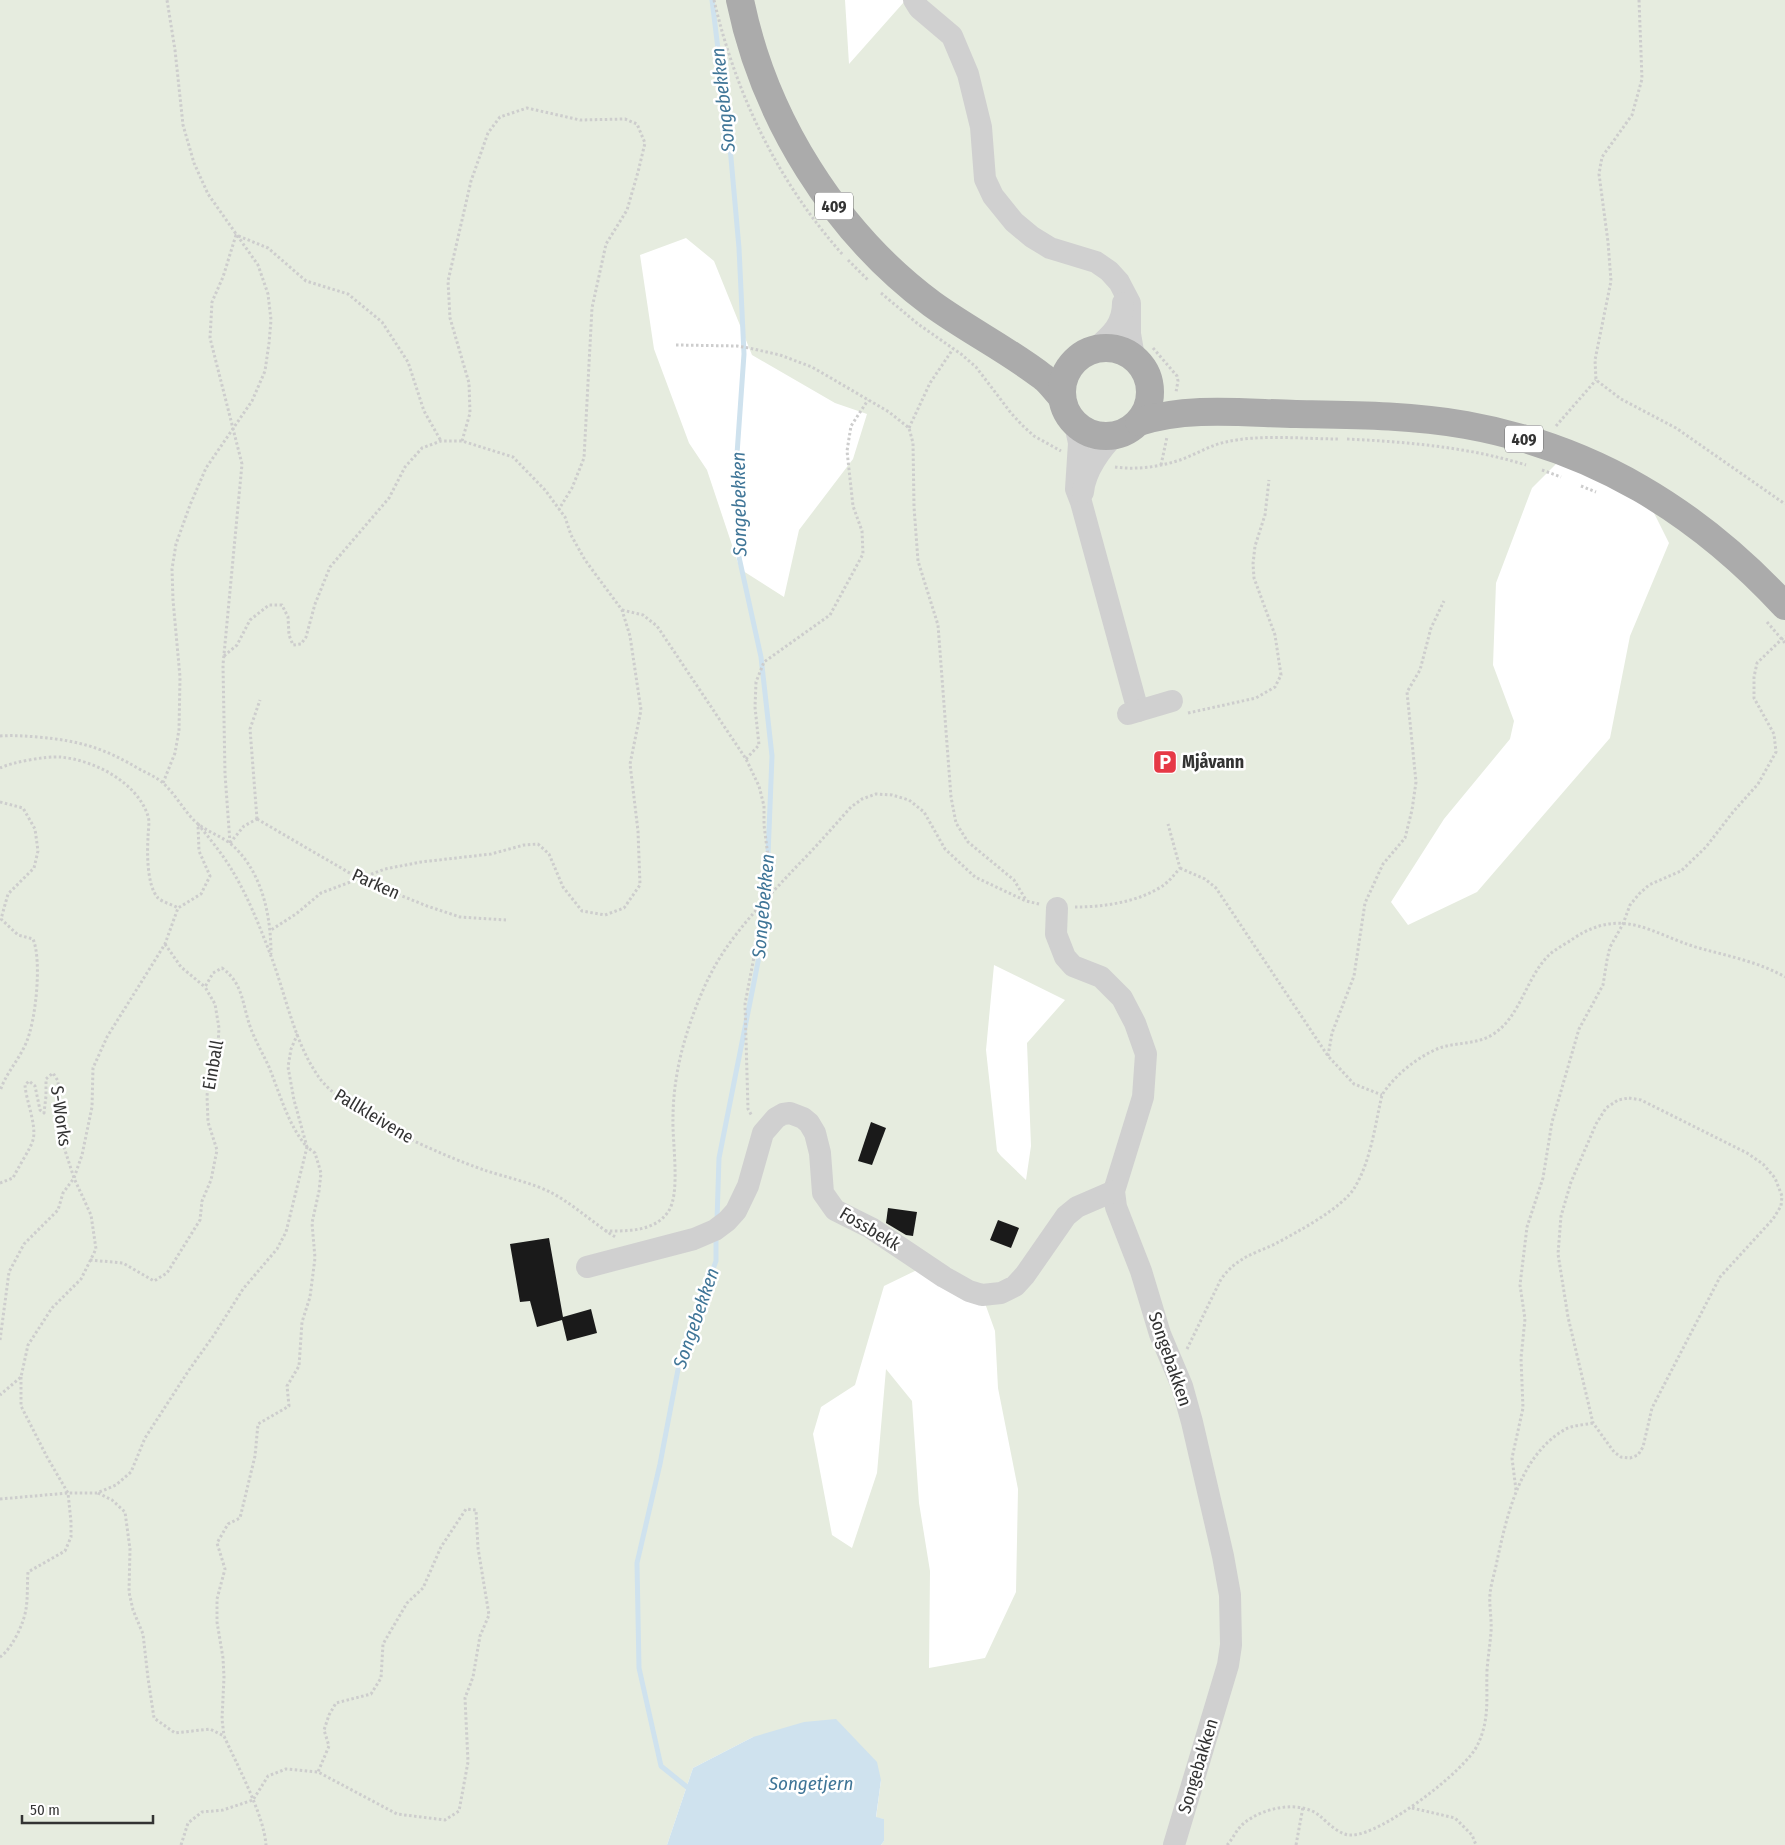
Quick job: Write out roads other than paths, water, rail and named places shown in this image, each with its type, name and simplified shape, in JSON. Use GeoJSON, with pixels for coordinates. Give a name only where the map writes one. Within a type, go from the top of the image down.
{"type":"FeatureCollection","features":[{"type":"Feature","properties":{"kind":"main road","name":"409"},"geometry":{"type":"LineString","coordinates":[[740,0],[750,42],[770,96],[801,157],[836,209],[878,256],[921,296],[976,334],[1008,352],[1044,378],[1061,396],[1066,412],[1075,424]]}},
{"type":"Feature","properties":{"kind":"main road","name":"409"},"geometry":{"type":"LineString","coordinates":[[1008,352],[1040,358],[1085,354],[1116,348],[1134,358],[1149,380],[1168,393],[1212,411]]}},
{"type":"Feature","properties":{"kind":"main road"},"geometry":{"type":"LineString","coordinates":[[1061,396],[1064,376],[1085,354]]}},
{"type":"Feature","properties":{"kind":"main road"},"geometry":{"type":"LineString","coordinates":[[1139,422],[1148,406],[1149,380]]}},
{"type":"Feature","properties":{"kind":"main road","name":"409"},"geometry":{"type":"LineString","coordinates":[[1115,435],[1124,432],[1139,422],[1166,415],[1212,411],[1415,418],[1495,431],[1535,459],[1604,469],[1632,483],[1679,512],[1739,558],[1773,611]]}},
{"type":"Feature","properties":{"kind":"main road"},"geometry":{"type":"LineString","coordinates":[[1075,424],[1094,434],[1104,436],[1115,435]]}},
{"type":"Feature","properties":{"kind":"street"},"geometry":{"type":"LineString","coordinates":[[914,0],[919,8],[952,36],[968,74],[981,128],[984,179],[998,204],[1021,229],[1050,248],[1089,259],[1109,271],[1122,287],[1130,303],[1130,334],[1134,358]]}},
{"type":"Feature","properties":{"kind":"street"},"geometry":{"type":"LineString","coordinates":[[1085,354],[1112,334],[1119,324],[1123,312],[1122,287]]}},
{"type":"Feature","properties":{"kind":"street"},"geometry":{"type":"LineString","coordinates":[[1075,424],[1079,443],[1086,460],[1087,477],[1081,502],[1133,712],[1178,708]]}},
{"type":"Feature","properties":{"kind":"street"},"geometry":{"type":"LineString","coordinates":[[1086,460],[1115,435]]}},
{"type":"Feature","properties":{"kind":"street","name":"Songebakken"},"geometry":{"type":"LineString","coordinates":[[1057,908],[1056,934],[1064,957],[1073,966],[1101,977],[1122,998],[1135,1023],[1146,1054],[1144,1097],[1114,1191],[1116,1207],[1141,1271],[1160,1334],[1182,1386],[1223,1556],[1230,1595],[1231,1645],[1228,1665],[1174,1845]]}},
{"type":"Feature","properties":{"kind":"street","name":"Fossbekk"},"geometry":{"type":"LineString","coordinates":[[586,1267],[694,1239],[715,1230],[727,1221],[736,1211],[748,1186],[763,1133],[776,1118],[783,1114],[790,1113],[803,1118],[809,1123],[815,1133],[820,1153],[824,1193],[835,1210],[871,1228],[944,1277],[969,1291],[982,1295],[1001,1293],[1015,1286],[1025,1275],[1066,1216],[1077,1207],[1114,1191]]}},
{"type":"Feature","properties":{"kind":"water","name":"Songetjern"},"geometry":{"type":"Polygon","coordinates":[[[836,1719],[877,1762],[881,1780],[876,1817],[884,1819],[884,1841],[881,1845],[667,1845],[693,1768],[753,1737],[804,1722],[836,1719]]]}},
{"type":"Feature","properties":{"kind":"waterway","name":"Songebekken"},"geometry":{"type":"LineString","coordinates":[[712,0],[730,147],[739,248],[744,354],[737,454],[739,557],[761,657],[772,756],[768,856],[759,957],[719,1158],[717,1220]]}},
{"type":"Feature","properties":{"kind":"waterway","name":"Songebekken"},"geometry":{"type":"LineString","coordinates":[[687,1787],[661,1766],[639,1668],[637,1563],[660,1464],[680,1359],[716,1261],[716,1236]]}},
{"type":"Feature","properties":{"kind":"place","name":"Mjåvann"},"geometry":{"type":"Point","coordinates":[1165,762]}}]}
